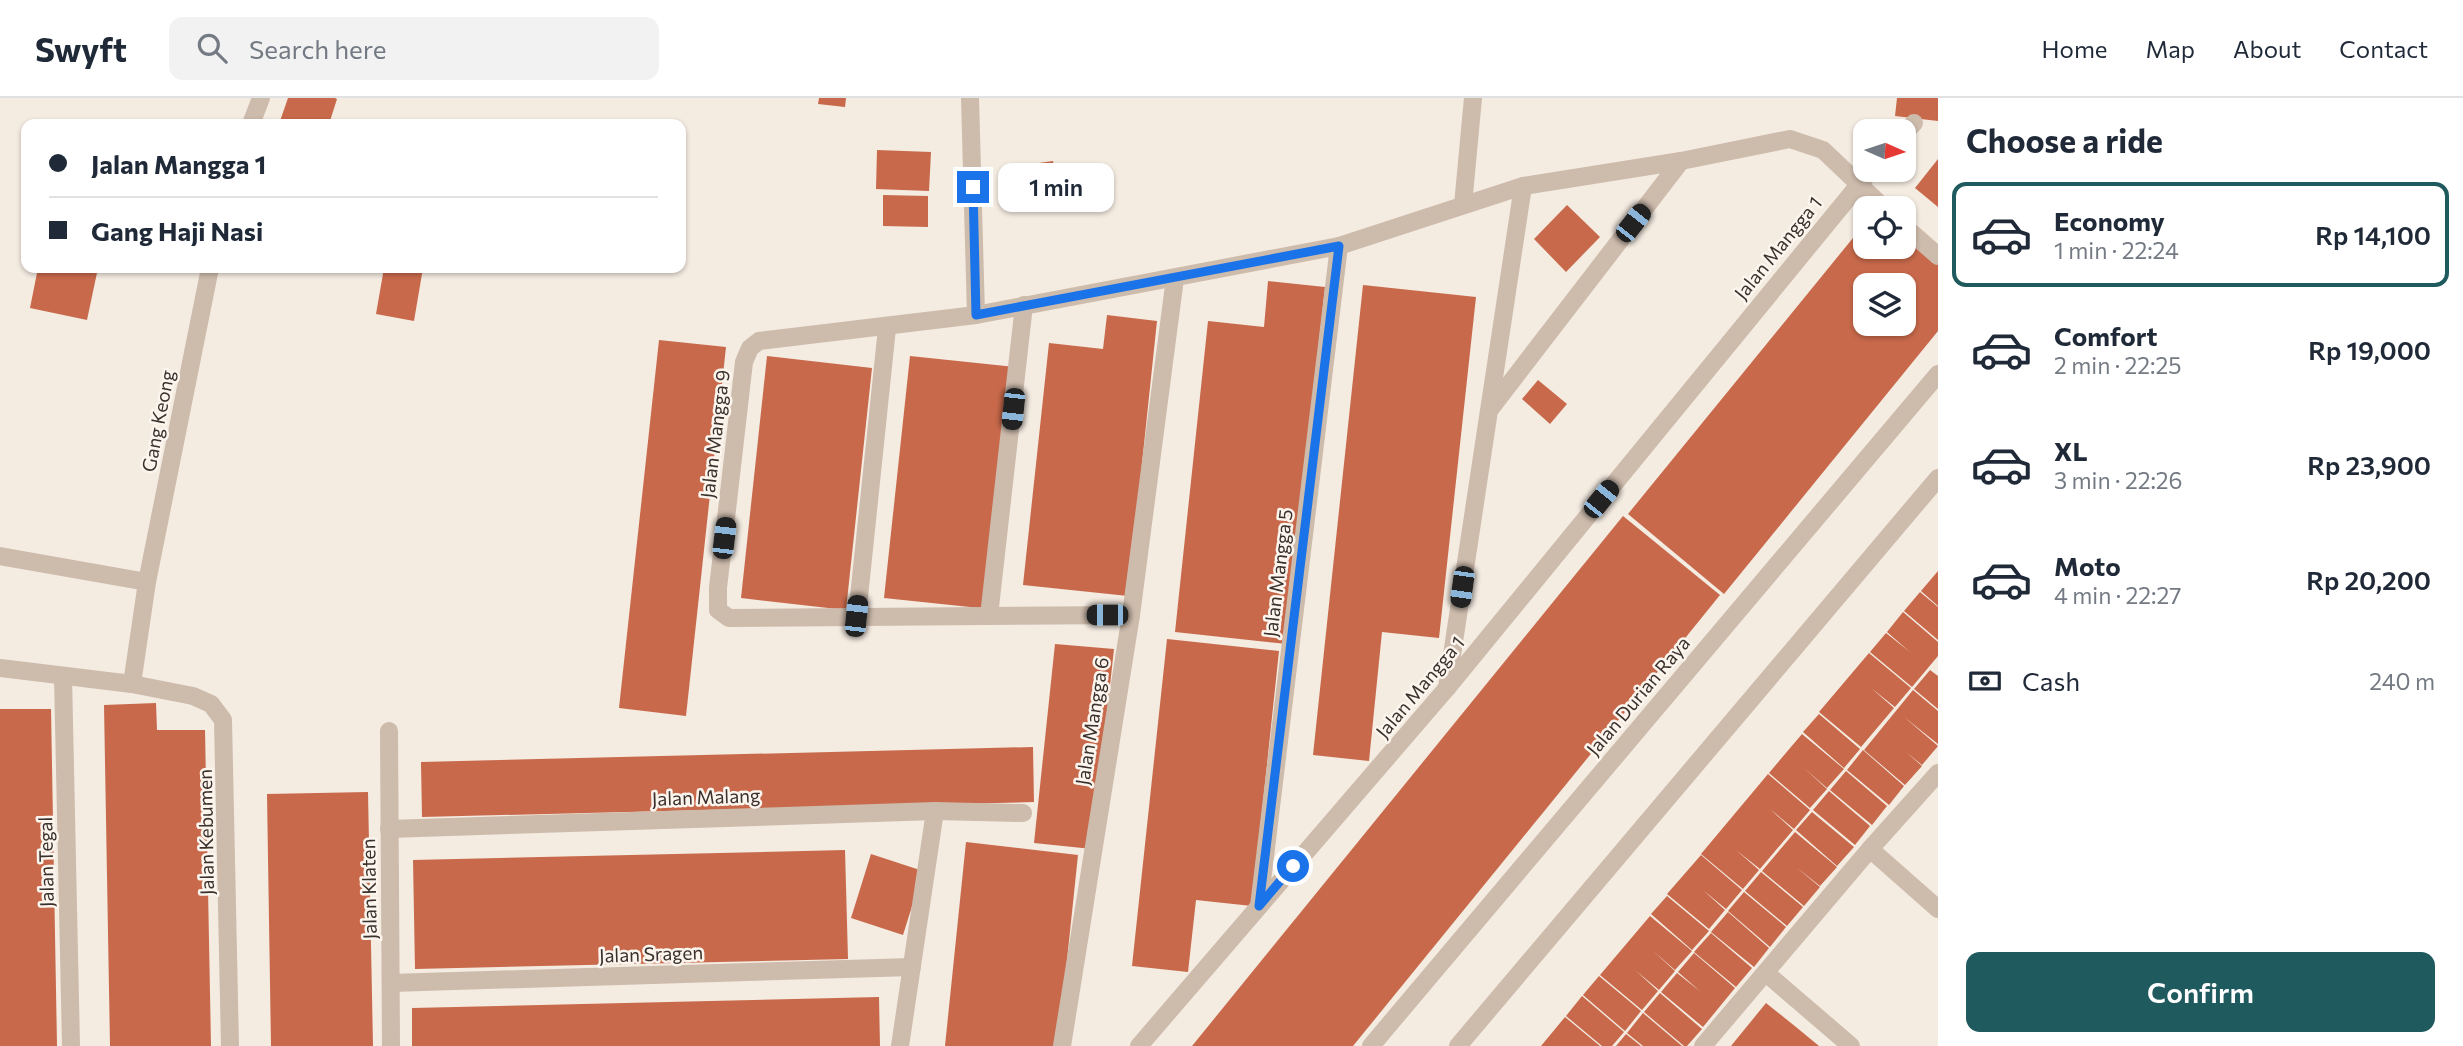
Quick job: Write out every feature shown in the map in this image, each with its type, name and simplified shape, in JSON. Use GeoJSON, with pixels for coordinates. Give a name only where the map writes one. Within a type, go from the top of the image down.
{"type":"FeatureCollection","features":[{"type":"Feature","properties":{"kind":"street"},"geometry":{"type":"LineString","coordinates":[[253,119],[261,98]]}},
{"type":"Feature","properties":{"kind":"street"},"geometry":{"type":"LineString","coordinates":[[970,98],[976,315]]}},
{"type":"Feature","properties":{"kind":"street"},"geometry":{"type":"LineString","coordinates":[[1464,205],[1473,98]]}},
{"type":"Feature","properties":{"kind":"street"},"geometry":{"type":"LineString","coordinates":[[1131,615],[856,616],[887,328],[976,315],[1339,246],[1523,186],[1681,161],[1790,139],[1823,150],[1870,196]]}},
{"type":"Feature","properties":{"kind":"street"},"geometry":{"type":"LineString","coordinates":[[1489,411],[1681,161]]}},
{"type":"Feature","properties":{"kind":"street","name":"Jalan Mangga 1"},"geometry":{"type":"LineString","coordinates":[[1139,1046],[1447,688],[1860,182]]}},
{"type":"Feature","properties":{"kind":"street"},"geometry":{"type":"LineString","coordinates":[[1447,688],[1523,186]]}},
{"type":"Feature","properties":{"kind":"street"},"geometry":{"type":"LineString","coordinates":[[1916,237],[1938,256]]}},
{"type":"Feature","properties":{"kind":"street","name":"Jalan Mangga 5"},"geometry":{"type":"LineString","coordinates":[[1259,906],[1339,246]]}},
{"type":"Feature","properties":{"kind":"street","name":"Gang Keong"},"geometry":{"type":"LineString","coordinates":[[133,676],[148,582],[210,273]]}},
{"type":"Feature","properties":{"kind":"street","name":"Jalan Mangga 6"},"geometry":{"type":"LineString","coordinates":[[1062,1046],[1131,615],[1175,278]]}},
{"type":"Feature","properties":{"kind":"street"},"geometry":{"type":"LineString","coordinates":[[989,616],[1024,305]]}},
{"type":"Feature","properties":{"kind":"street","name":"Jalan Mangga 9"},"geometry":{"type":"LineString","coordinates":[[856,616],[729,618],[718,610],[718,588],[744,362],[750,348],[759,341],[887,328]]}},
{"type":"Feature","properties":{"kind":"street","name":"Jalan Durian Raya"},"geometry":{"type":"LineString","coordinates":[[1371,1046],[1938,374]]}},
{"type":"Feature","properties":{"kind":"street"},"geometry":{"type":"LineString","coordinates":[[1458,1046],[1938,478]]}},
{"type":"Feature","properties":{"kind":"street"},"geometry":{"type":"LineString","coordinates":[[0,556],[148,582]]}},
{"type":"Feature","properties":{"kind":"street"},"geometry":{"type":"LineString","coordinates":[[0,668],[63,676],[133,676]]}},
{"type":"Feature","properties":{"kind":"street","name":"Jalan Tegal"},"geometry":{"type":"LineString","coordinates":[[63,676],[71,1046]]}},
{"type":"Feature","properties":{"kind":"street","name":"Jalan Kebumen"},"geometry":{"type":"LineString","coordinates":[[133,676],[211,704],[223,720],[230,1046]]}},
{"type":"Feature","properties":{"kind":"street","name":"Jalan Klaten"},"geometry":{"type":"LineString","coordinates":[[389,731],[391,1046]]}},
{"type":"Feature","properties":{"kind":"street"},"geometry":{"type":"LineString","coordinates":[[1703,1046],[1938,773]]}},
{"type":"Feature","properties":{"kind":"street"},"geometry":{"type":"LineString","coordinates":[[900,1046],[935,811]]}},
{"type":"Feature","properties":{"kind":"street","name":"Jalan Malang"},"geometry":{"type":"LineString","coordinates":[[389,829],[935,811],[1023,813]]}},
{"type":"Feature","properties":{"kind":"street"},"geometry":{"type":"LineString","coordinates":[[1870,849],[1938,909]]}},
{"type":"Feature","properties":{"kind":"street","name":"Jalan Sragen"},"geometry":{"type":"LineString","coordinates":[[391,983],[912,967]]}},
{"type":"Feature","properties":{"kind":"street"},"geometry":{"type":"LineString","coordinates":[[1766,973],[1851,1046]]}},
{"type":"Feature","properties":{"kind":"building"},"geometry":{"type":"Polygon","coordinates":[[[288,98],[337,99],[331,119],[281,119],[288,98]]]}},
{"type":"Feature","properties":{"kind":"building"},"geometry":{"type":"Polygon","coordinates":[[[819,98],[846,98],[845,107],[818,104],[819,98]]]}},
{"type":"Feature","properties":{"kind":"building"},"geometry":{"type":"Polygon","coordinates":[[[1897,98],[1938,98],[1938,121],[1895,116],[1897,98]]]}},
{"type":"Feature","properties":{"kind":"building"},"geometry":{"type":"Polygon","coordinates":[[[877,150],[931,152],[929,191],[876,189],[877,150]]]}},
{"type":"Feature","properties":{"kind":"building"},"geometry":{"type":"Polygon","coordinates":[[[1938,159],[1938,207],[1915,188],[1938,159]]]}},
{"type":"Feature","properties":{"kind":"building"},"geometry":{"type":"Polygon","coordinates":[[[1053,161],[1058,196],[1015,202],[1010,167],[1053,161]]]}},
{"type":"Feature","properties":{"kind":"building"},"geometry":{"type":"Polygon","coordinates":[[[883,195],[928,196],[928,227],[883,226],[883,195]]]}},
{"type":"Feature","properties":{"kind":"building"},"geometry":{"type":"Polygon","coordinates":[[[1567,205],[1600,237],[1566,272],[1534,239],[1567,205]]]}},
{"type":"Feature","properties":{"kind":"building"},"geometry":{"type":"Polygon","coordinates":[[[1853,238],[1853,259],[1916,259],[1916,246],[1938,264],[1938,331],[1724,594],[1628,514],[1853,238]]]}},
{"type":"Feature","properties":{"kind":"building"},"geometry":{"type":"Polygon","coordinates":[[[37,273],[97,273],[87,320],[30,308],[37,273]]]}},
{"type":"Feature","properties":{"kind":"building"},"geometry":{"type":"Polygon","coordinates":[[[383,273],[422,273],[414,321],[376,314],[383,273]]]}},
{"type":"Feature","properties":{"kind":"building"},"geometry":{"type":"Polygon","coordinates":[[[1268,281],[1325,287],[1287,644],[1175,632],[1208,321],[1264,327],[1268,281]]]}},
{"type":"Feature","properties":{"kind":"building"},"geometry":{"type":"Polygon","coordinates":[[[1363,285],[1476,297],[1439,638],[1382,632],[1369,761],[1313,755],[1363,285]]]}},
{"type":"Feature","properties":{"kind":"building"},"geometry":{"type":"Polygon","coordinates":[[[1107,315],[1157,321],[1128,596],[1023,585],[1049,343],[1103,349],[1107,315]]]}},
{"type":"Feature","properties":{"kind":"building"},"geometry":{"type":"Polygon","coordinates":[[[659,340],[726,347],[686,716],[619,708],[659,340]]]}},
{"type":"Feature","properties":{"kind":"building"},"geometry":{"type":"Polygon","coordinates":[[[767,356],[872,368],[846,610],[741,598],[767,356]]]}},
{"type":"Feature","properties":{"kind":"building"},"geometry":{"type":"Polygon","coordinates":[[[910,356],[1015,367],[989,609],[884,598],[910,356]]]}},
{"type":"Feature","properties":{"kind":"building"},"geometry":{"type":"Polygon","coordinates":[[[1538,380],[1567,404],[1550,424],[1522,399],[1538,380]]]}},
{"type":"Feature","properties":{"kind":"building"},"geometry":{"type":"Polygon","coordinates":[[[1623,516],[1720,595],[1682,642],[1353,1046],[1192,1046],[1623,516]]]}},
{"type":"Feature","properties":{"kind":"building"},"geometry":{"type":"Polygon","coordinates":[[[1938,571],[1938,606],[1921,591],[1938,571]]]}},
{"type":"Feature","properties":{"kind":"building"},"geometry":{"type":"Polygon","coordinates":[[[1920,592],[1938,607],[1938,640],[1904,611],[1920,592]]]}},
{"type":"Feature","properties":{"kind":"building"},"geometry":{"type":"Polygon","coordinates":[[[1903,612],[1938,642],[1938,656],[1912,687],[1870,652],[1886,633],[1910,652],[1887,632],[1903,612]]]}},
{"type":"Feature","properties":{"kind":"building"},"geometry":{"type":"Polygon","coordinates":[[[1167,639],[1279,651],[1252,906],[1196,900],[1188,972],[1132,966],[1167,639]]]}},
{"type":"Feature","properties":{"kind":"building"},"geometry":{"type":"Polygon","coordinates":[[[1055,644],[1114,649],[1092,849],[1034,843],[1055,644]]]}},
{"type":"Feature","properties":{"kind":"building"},"geometry":{"type":"Polygon","coordinates":[[[1869,653],[1911,688],[1895,707],[1871,688],[1894,708],[1861,747],[1819,712],[1869,653]]]}},
{"type":"Feature","properties":{"kind":"building"},"geometry":{"type":"Polygon","coordinates":[[[1930,670],[1938,676],[1938,709],[1914,689],[1930,670]]]}},
{"type":"Feature","properties":{"kind":"building"},"geometry":{"type":"Polygon","coordinates":[[[1913,690],[1938,711],[1938,744],[1904,717],[1938,746],[1922,765],[1906,752],[1922,766],[1905,785],[1864,750],[1913,690]]]}},
{"type":"Feature","properties":{"kind":"building"},"geometry":{"type":"Polygon","coordinates":[[[156,703],[157,730],[205,730],[211,1046],[110,1046],[104,705],[156,703]]]}},
{"type":"Feature","properties":{"kind":"building"},"geometry":{"type":"Polygon","coordinates":[[[0,709],[51,709],[57,1046],[0,1046],[0,709]]]}},
{"type":"Feature","properties":{"kind":"building"},"geometry":{"type":"Polygon","coordinates":[[[1819,714],[1860,749],[1844,768],[1803,732],[1819,714]]]}},
{"type":"Feature","properties":{"kind":"building"},"geometry":{"type":"Polygon","coordinates":[[[1802,734],[1844,769],[1827,788],[1804,768],[1827,789],[1810,808],[1769,773],[1802,734]]]}},
{"type":"Feature","properties":{"kind":"building"},"geometry":{"type":"Polygon","coordinates":[[[1033,747],[1034,802],[422,817],[421,762],[1033,747]]]}},
{"type":"Feature","properties":{"kind":"building"},"geometry":{"type":"Polygon","coordinates":[[[1863,750],[1904,786],[1889,805],[1847,770],[1863,750]]]}},
{"type":"Feature","properties":{"kind":"building"},"geometry":{"type":"Polygon","coordinates":[[[1846,771],[1887,806],[1872,825],[1830,790],[1846,771]]]}},
{"type":"Feature","properties":{"kind":"building"},"geometry":{"type":"Polygon","coordinates":[[[1768,774],[1810,810],[1794,829],[1770,809],[1793,830],[1760,869],[1736,850],[1759,870],[1743,889],[1701,854],[1768,774]]]}},
{"type":"Feature","properties":{"kind":"building"},"geometry":{"type":"Polygon","coordinates":[[[1829,791],[1870,826],[1855,845],[1813,810],[1829,791]]]}},
{"type":"Feature","properties":{"kind":"building"},"geometry":{"type":"Polygon","coordinates":[[[368,792],[373,1046],[271,1046],[267,794],[368,792]]]}},
{"type":"Feature","properties":{"kind":"building"},"geometry":{"type":"Polygon","coordinates":[[[1812,812],[1854,847],[1837,866],[1796,830],[1812,812]]]}},
{"type":"Feature","properties":{"kind":"building"},"geometry":{"type":"Polygon","coordinates":[[[1795,832],[1837,867],[1820,886],[1796,867],[1820,887],[1804,906],[1762,871],[1795,832]]]}},
{"type":"Feature","properties":{"kind":"building"},"geometry":{"type":"Polygon","coordinates":[[[966,842],[1078,855],[1058,1046],[945,1046],[966,842]]]}},
{"type":"Feature","properties":{"kind":"building"},"geometry":{"type":"Polygon","coordinates":[[[845,850],[848,959],[415,969],[413,860],[845,850]]]}},
{"type":"Feature","properties":{"kind":"building"},"geometry":{"type":"Polygon","coordinates":[[[871,854],[923,871],[903,935],[851,918],[871,854]]]}},
{"type":"Feature","properties":{"kind":"building"},"geometry":{"type":"Polygon","coordinates":[[[1701,855],[1742,890],[1726,909],[1703,890],[1725,910],[1709,929],[1667,894],[1701,855]]]}},
{"type":"Feature","properties":{"kind":"building"},"geometry":{"type":"Polygon","coordinates":[[[1761,872],[1803,907],[1787,926],[1745,891],[1761,872]]]}},
{"type":"Feature","properties":{"kind":"building"},"geometry":{"type":"Polygon","coordinates":[[[1744,892],[1786,927],[1770,947],[1728,911],[1744,892]]]}},
{"type":"Feature","properties":{"kind":"building"},"geometry":{"type":"Polygon","coordinates":[[[1667,896],[1709,931],[1692,950],[1651,914],[1667,896]]]}},
{"type":"Feature","properties":{"kind":"building"},"geometry":{"type":"Polygon","coordinates":[[[1728,912],[1769,948],[1754,967],[1711,932],[1728,912]]]}},
{"type":"Feature","properties":{"kind":"building"},"geometry":{"type":"Polygon","coordinates":[[[1650,916],[1692,951],[1675,970],[1652,950],[1675,971],[1659,990],[1635,970],[1658,991],[1642,1010],[1600,975],[1650,916]]]}},
{"type":"Feature","properties":{"kind":"building"},"geometry":{"type":"Polygon","coordinates":[[[1711,933],[1752,968],[1736,987],[1694,952],[1711,933]]]}},
{"type":"Feature","properties":{"kind":"building"},"geometry":{"type":"Polygon","coordinates":[[[1694,953],[1735,988],[1703,1027],[1661,992],[1677,973],[1701,992],[1678,972],[1694,953]]]}},
{"type":"Feature","properties":{"kind":"building"},"geometry":{"type":"Polygon","coordinates":[[[1599,976],[1641,1011],[1625,1031],[1583,995],[1599,976]]]}},
{"type":"Feature","properties":{"kind":"building"},"geometry":{"type":"Polygon","coordinates":[[[1660,993],[1702,1029],[1687,1046],[1644,1012],[1660,993]]]}},
{"type":"Feature","properties":{"kind":"building"},"geometry":{"type":"Polygon","coordinates":[[[1582,996],[1624,1032],[1612,1046],[1602,1046],[1566,1016],[1582,996]]]}},
{"type":"Feature","properties":{"kind":"building"},"geometry":{"type":"Polygon","coordinates":[[[879,997],[880,1046],[412,1046],[412,1008],[879,997]]]}},
{"type":"Feature","properties":{"kind":"building"},"geometry":{"type":"Polygon","coordinates":[[[1766,1003],[1796,1027],[1819,1046],[1731,1046],[1766,1003]]]}},
{"type":"Feature","properties":{"kind":"building"},"geometry":{"type":"Polygon","coordinates":[[[1643,1013],[1682,1046],[1643,1046],[1627,1033],[1643,1013]]]}},
{"type":"Feature","properties":{"kind":"building"},"geometry":{"type":"Polygon","coordinates":[[[1565,1017],[1600,1046],[1541,1046],[1565,1017]]]}},
{"type":"Feature","properties":{"kind":"building"},"geometry":{"type":"Polygon","coordinates":[[[1626,1034],[1641,1046],[1616,1046],[1626,1034]]]}},
{"type":"Feature","properties":{"kind":"route"},"geometry":{"type":"LineString","coordinates":[[973,187],[976,315],[1339,246],[1259,906],[1293,866]]}}]}
